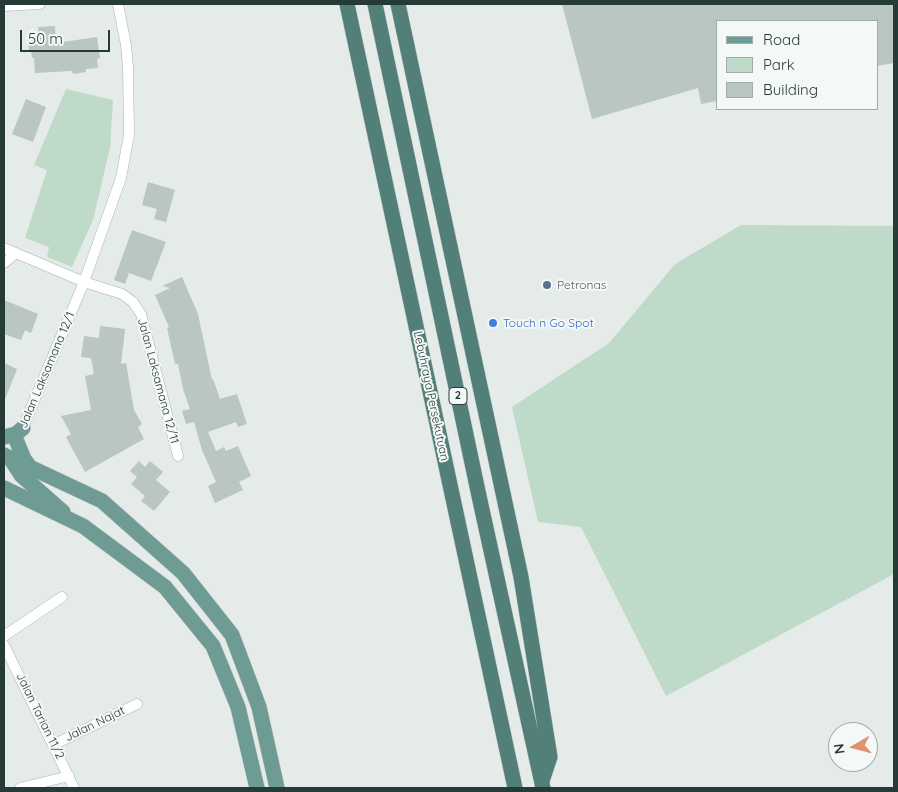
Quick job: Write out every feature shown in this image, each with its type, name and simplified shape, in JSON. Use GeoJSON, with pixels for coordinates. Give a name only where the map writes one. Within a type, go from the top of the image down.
{"type":"FeatureCollection","features":[{"type":"Feature","properties":{"kind":"highway","name":"Lebuhraya Persekutuan"},"geometry":{"type":"LineString","coordinates":[[347,4],[515,788]]}},
{"type":"Feature","properties":{"kind":"highway","name":"Lebuhraya Persekutuan"},"geometry":{"type":"LineString","coordinates":[[375,4],[478,496],[542,785]]}},
{"type":"Feature","properties":{"kind":"highway"},"geometry":{"type":"LineString","coordinates":[[398,4],[521,577],[550,757],[542,785]]}},
{"type":"Feature","properties":{"kind":"main road"},"geometry":{"type":"LineString","coordinates":[[15,435],[24,459],[30,467]]}},
{"type":"Feature","properties":{"kind":"main road"},"geometry":{"type":"LineString","coordinates":[[6,459],[30,467],[102,501],[183,573],[232,635],[259,707],[277,788]]}},
{"type":"Feature","properties":{"kind":"main road"},"geometry":{"type":"LineString","coordinates":[[6,459],[21,475],[75,522]]}},
{"type":"Feature","properties":{"kind":"main road"},"geometry":{"type":"LineString","coordinates":[[4,488],[83,526],[165,587],[213,646],[238,707],[257,788]]}},
{"type":"Feature","properties":{"kind":"street"},"geometry":{"type":"LineString","coordinates":[[4,6],[40,4]]}},
{"type":"Feature","properties":{"kind":"street","name":"Jalan Laksamana 12/1"},"geometry":{"type":"LineString","coordinates":[[6,459],[84,282],[121,178],[129,135],[128,67],[118,4]]}},
{"type":"Feature","properties":{"kind":"street"},"geometry":{"type":"LineString","coordinates":[[4,248],[84,282]]}},
{"type":"Feature","properties":{"kind":"street"},"geometry":{"type":"LineString","coordinates":[[4,263],[16,253]]}},
{"type":"Feature","properties":{"kind":"street","name":"Jalan Laksamana 12/11"},"geometry":{"type":"LineString","coordinates":[[84,282],[122,294],[132,302],[141,314],[178,456]]}},
{"type":"Feature","properties":{"kind":"street"},"geometry":{"type":"LineString","coordinates":[[4,636],[62,597]]}},
{"type":"Feature","properties":{"kind":"street","name":"Jalan Tarian 11/2"},"geometry":{"type":"LineString","coordinates":[[4,645],[7,655],[74,788]]}},
{"type":"Feature","properties":{"kind":"street","name":"Jalan Najat"},"geometry":{"type":"LineString","coordinates":[[53,745],[137,704]]}},
{"type":"Feature","properties":{"kind":"street"},"geometry":{"type":"LineString","coordinates":[[20,788],[69,776]]}},
{"type":"Feature","properties":{"kind":"green space"},"geometry":{"type":"Polygon","coordinates":[[[66,89],[113,100],[110,148],[93,220],[72,267],[47,257],[49,247],[25,238],[47,170],[34,165],[66,89]]]}},
{"type":"Feature","properties":{"kind":"green space"},"geometry":{"type":"Polygon","coordinates":[[[741,225],[894,226],[894,574],[666,696],[581,527],[538,522],[512,407],[609,343],[675,264],[741,225]]]}},
{"type":"Feature","properties":{"kind":"building"},"geometry":{"type":"Polygon","coordinates":[[[562,4],[894,4],[894,63],[878,66],[878,20],[716,20],[716,101],[701,104],[698,88],[592,119],[562,4]]]}},
{"type":"Feature","properties":{"kind":"building"},"geometry":{"type":"Polygon","coordinates":[[[55,26],[56,43],[97,37],[100,58],[97,59],[98,68],[86,69],[86,72],[73,74],[72,71],[35,73],[34,58],[32,58],[31,51],[29,52],[28,36],[39,35],[38,27],[55,26]]]}},
{"type":"Feature","properties":{"kind":"building"},"geometry":{"type":"Polygon","coordinates":[[[26,99],[46,107],[33,142],[12,134],[26,99]]]}},
{"type":"Feature","properties":{"kind":"building"},"geometry":{"type":"Polygon","coordinates":[[[148,182],[175,190],[166,222],[154,219],[157,209],[142,205],[148,182]]]}},
{"type":"Feature","properties":{"kind":"building"},"geometry":{"type":"Polygon","coordinates":[[[132,230],[166,242],[151,281],[129,273],[125,284],[114,280],[132,230]]]}},
{"type":"Feature","properties":{"kind":"building"},"geometry":{"type":"Polygon","coordinates":[[[182,277],[198,314],[212,380],[220,399],[237,394],[247,424],[238,427],[236,422],[208,432],[216,451],[224,447],[226,451],[238,446],[251,476],[239,482],[243,490],[215,503],[208,486],[216,482],[202,450],[194,422],[186,424],[182,411],[190,409],[183,389],[178,364],[175,364],[167,328],[169,327],[155,295],[170,288],[162,286],[182,277]]]}},
{"type":"Feature","properties":{"kind":"building"},"geometry":{"type":"Polygon","coordinates":[[[4,300],[38,314],[31,333],[25,330],[21,340],[4,334],[4,300]]]}},
{"type":"Feature","properties":{"kind":"building"},"geometry":{"type":"Polygon","coordinates":[[[100,326],[125,329],[121,364],[126,363],[134,410],[142,424],[138,427],[144,439],[85,472],[66,437],[71,434],[61,416],[91,410],[85,376],[94,374],[91,358],[81,357],[84,336],[99,338],[100,326]]]}},
{"type":"Feature","properties":{"kind":"building"},"geometry":{"type":"Polygon","coordinates":[[[4,363],[17,369],[4,402],[4,363]]]}},
{"type":"Feature","properties":{"kind":"building"},"geometry":{"type":"Polygon","coordinates":[[[139,461],[145,467],[150,461],[163,472],[156,480],[170,492],[154,511],[141,501],[145,496],[131,484],[137,477],[130,471],[139,461]]]}},
{"type":"Feature","properties":{"kind":"place","name":"Petronas"},"geometry":{"type":"Point","coordinates":[547,285]}},
{"type":"Feature","properties":{"kind":"place","name":"Touch n Go Spot"},"geometry":{"type":"Point","coordinates":[493,323]}}]}
